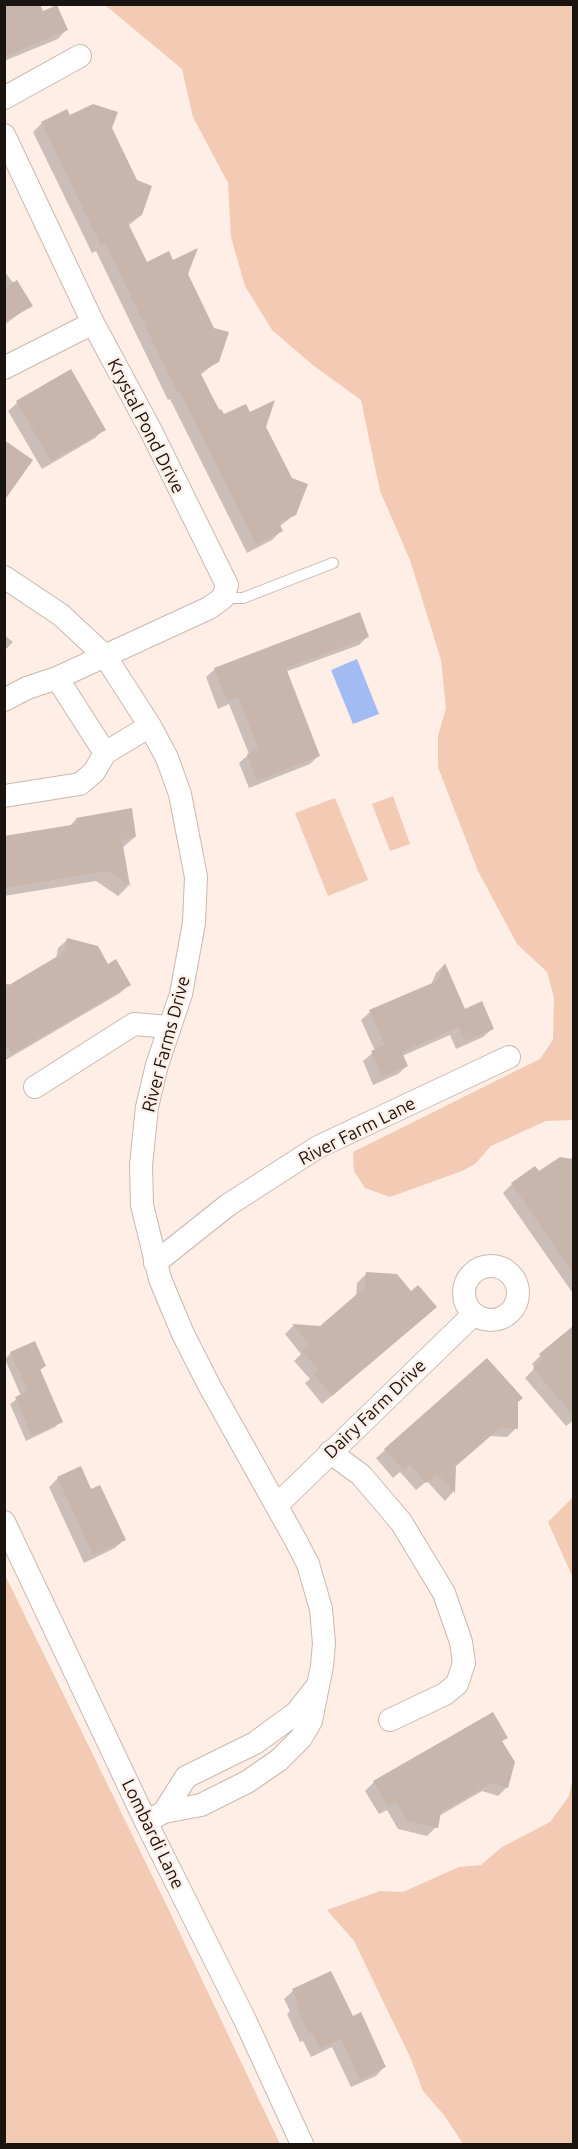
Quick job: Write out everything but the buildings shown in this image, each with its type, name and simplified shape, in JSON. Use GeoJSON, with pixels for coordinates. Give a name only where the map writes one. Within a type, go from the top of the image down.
{"type":"FeatureCollection","features":[{"type":"Feature","properties":{"kind":"street"},"geometry":{"type":"LineString","coordinates":[[4,98],[80,56]]}},
{"type":"Feature","properties":{"kind":"street","name":"Krystal Pond Drive"},"geometry":{"type":"LineString","coordinates":[[4,135],[93,323],[151,431],[193,520],[224,574],[227,585],[223,598]]}},
{"type":"Feature","properties":{"kind":"street"},"geometry":{"type":"LineString","coordinates":[[4,368],[93,323]]}},
{"type":"Feature","properties":{"kind":"street","name":"River Farms Drive"},"geometry":{"type":"LineString","coordinates":[[4,578],[61,615],[105,656],[150,726],[167,758],[180,794],[196,877],[194,923],[184,981],[151,1087],[142,1148],[142,1205],[155,1263],[183,1334],[308,1564],[321,1609],[324,1643],[318,1685],[311,1721],[301,1738],[279,1760],[247,1782],[201,1805],[155,1817]]}},
{"type":"Feature","properties":{"kind":"street"},"geometry":{"type":"LineString","coordinates":[[4,700],[209,608],[223,598]]}},
{"type":"Feature","properties":{"kind":"street"},"geometry":{"type":"LineString","coordinates":[[57,678],[105,753]]}},
{"type":"Feature","properties":{"kind":"street"},"geometry":{"type":"LineString","coordinates":[[4,796],[80,784],[94,772],[105,753],[150,726]]}},
{"type":"Feature","properties":{"kind":"street"},"geometry":{"type":"LineString","coordinates":[[35,1087],[134,1024],[169,1027]]}},
{"type":"Feature","properties":{"kind":"street","name":"River Farm Lane"},"geometry":{"type":"LineString","coordinates":[[155,1263],[228,1205],[318,1147],[509,1058]]}},
{"type":"Feature","properties":{"kind":"street","name":"Dairy Farm Drive"},"geometry":{"type":"LineString","coordinates":[[277,1505],[474,1314]]}},
{"type":"Feature","properties":{"kind":"street"},"geometry":{"type":"LineString","coordinates":[[330,1452],[361,1475],[401,1522],[444,1593],[461,1642],[464,1663],[457,1684],[445,1694],[390,1720]]}},
{"type":"Feature","properties":{"kind":"street","name":"Lombardi Lane"},"geometry":{"type":"LineString","coordinates":[[4,1522],[155,1817],[302,2145]]}},
{"type":"Feature","properties":{"kind":"street"},"geometry":{"type":"LineString","coordinates":[[155,1817],[186,1777],[255,1743],[284,1723],[296,1713],[318,1685]]}},
{"type":"Feature","properties":{"kind":"lane"},"geometry":{"type":"LineString","coordinates":[[223,598],[243,598],[333,563]]}},
{"type":"Feature","properties":{"kind":"shaded area"},"geometry":{"type":"Polygon","coordinates":[[[105,5],[573,5],[573,1120],[546,1121],[491,1146],[475,1164],[462,1171],[390,1197],[365,1188],[354,1171],[353,1152],[540,1059],[553,1040],[554,997],[547,972],[517,944],[478,871],[438,767],[438,736],[446,708],[441,660],[410,560],[380,491],[361,400],[314,366],[272,330],[245,286],[231,237],[228,183],[193,117],[182,69],[105,5]]]}},
{"type":"Feature","properties":{"kind":"shaded area"},"geometry":{"type":"Polygon","coordinates":[[[393,796],[410,844],[390,851],[372,804],[393,796]]]}},
{"type":"Feature","properties":{"kind":"shaded area"},"geometry":{"type":"Polygon","coordinates":[[[335,798],[368,880],[328,896],[295,813],[335,798]]]}},
{"type":"Feature","properties":{"kind":"shaded area"},"geometry":{"type":"Polygon","coordinates":[[[573,1497],[573,1578],[548,1522],[573,1497]]]}},
{"type":"Feature","properties":{"kind":"shaded area"},"geometry":{"type":"Polygon","coordinates":[[[5,1575],[166,1904],[280,2144],[5,2144],[5,1575]]]}},
{"type":"Feature","properties":{"kind":"shaded area"},"geometry":{"type":"Polygon","coordinates":[[[573,1776],[573,2144],[463,2144],[444,2115],[423,2091],[411,2059],[354,1941],[327,1910],[380,1891],[403,1892],[459,1867],[481,1865],[502,1847],[550,1822],[569,1796],[573,1776]]]}},
{"type":"Feature","properties":{"kind":"water"},"geometry":{"type":"Polygon","coordinates":[[[357,659],[379,714],[353,724],[331,670],[357,659]]]}}]}
